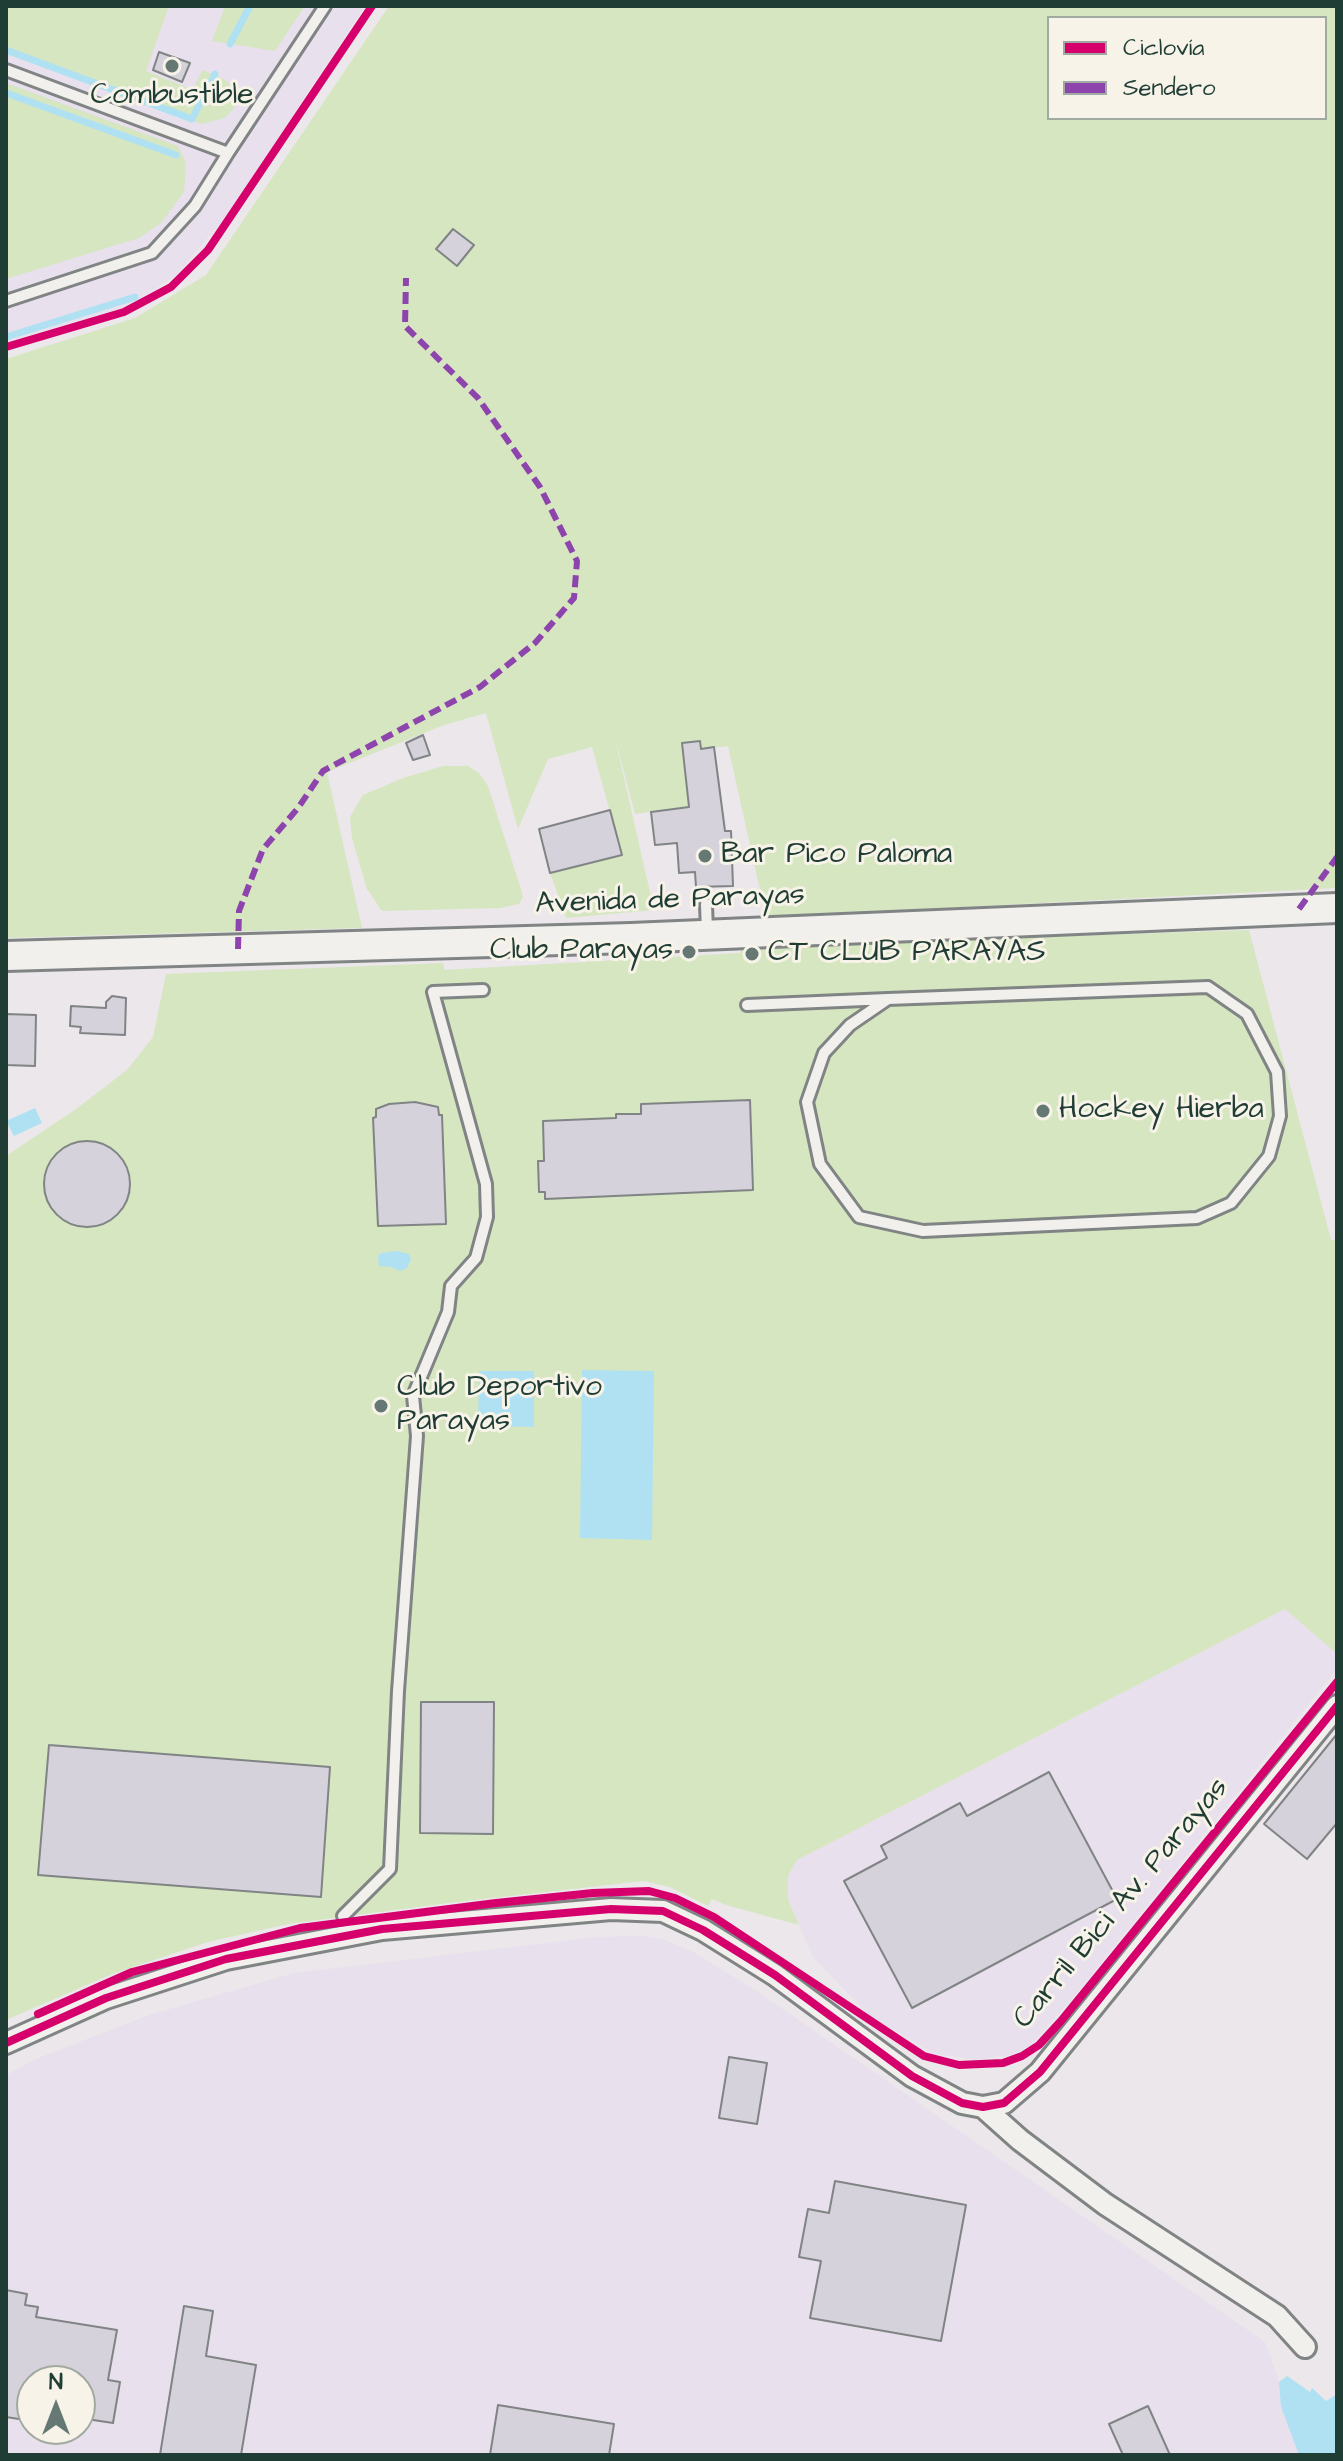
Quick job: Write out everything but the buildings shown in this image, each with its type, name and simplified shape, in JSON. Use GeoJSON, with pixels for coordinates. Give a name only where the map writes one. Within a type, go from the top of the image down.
{"type":"FeatureCollection","features":[{"type":"Feature","properties":{"kind":"street","name":"Avenida de Parayas"},"geometry":{"type":"LineString","coordinates":[[6,956],[707,934],[1337,908]]}},
{"type":"Feature","properties":{"kind":"street"},"geometry":{"type":"LineString","coordinates":[[6,2043],[106,1998],[226,1959],[382,1929],[611,1909],[663,1911],[703,1930],[775,1975],[912,2076],[962,2103],[983,2107],[1004,2103],[1040,2072],[1337,1706]]}},
{"type":"Feature","properties":{"kind":"street"},"geometry":{"type":"LineString","coordinates":[[983,2107],[1020,2140],[1105,2204],[1277,2316],[1305,2347]]}},
{"type":"Feature","properties":{"kind":"lane"},"geometry":{"type":"LineString","coordinates":[[6,301],[152,253],[195,206],[325,6]]}},
{"type":"Feature","properties":{"kind":"lane"},"geometry":{"type":"LineString","coordinates":[[6,70],[228,153]]}},
{"type":"Feature","properties":{"kind":"lane"},"geometry":{"type":"LineString","coordinates":[[706,904],[707,934]]}},
{"type":"Feature","properties":{"kind":"lane"},"geometry":{"type":"LineString","coordinates":[[747,1005],[888,999],[1208,987],[1247,1014],[1277,1072],[1280,1116],[1269,1156],[1231,1203],[1197,1218],[923,1231],[859,1217],[820,1164],[807,1102],[824,1053],[850,1025],[888,999]]}},
{"type":"Feature","properties":{"kind":"lane"},"geometry":{"type":"LineString","coordinates":[[343,1916],[390,1869],[398,1691],[417,1436],[413,1396],[448,1312],[451,1286],[476,1258],[487,1217],[486,1184],[433,992],[483,990]]}},
{"type":"Feature","properties":{"kind":"shaded area"},"geometry":{"type":"Polygon","coordinates":[[[6,6],[365,6],[224,219],[175,276],[129,306],[6,342],[6,6]]]}},
{"type":"Feature","properties":{"kind":"shaded area"},"geometry":{"type":"Polygon","coordinates":[[[1285,1609],[1337,1654],[1337,1669],[1071,2000],[1031,2045],[1014,2054],[977,2060],[932,2053],[868,2014],[813,1957],[788,1899],[788,1876],[797,1860],[1285,1609]]]}},
{"type":"Feature","properties":{"kind":"shaded area"},"geometry":{"type":"Polygon","coordinates":[[[644,1936],[665,1940],[693,1952],[758,1992],[1265,2342],[1279,2382],[1281,2407],[1299,2455],[6,2455],[6,2075],[36,2059],[149,2015],[294,1973],[597,1937],[644,1936]]]}},
{"type":"Feature","properties":{"kind":"green space"},"geometry":{"type":"Polygon","coordinates":[[[6,6],[169,6],[146,71],[193,90],[202,70],[224,79],[244,97],[225,118],[202,124],[6,52],[6,6]]]}},
{"type":"Feature","properties":{"kind":"green space"},"geometry":{"type":"Polygon","coordinates":[[[225,6],[305,6],[275,51],[212,41],[225,6]]]}},
{"type":"Feature","properties":{"kind":"green space"},"geometry":{"type":"Polygon","coordinates":[[[389,6],[1337,6],[1337,888],[766,917],[728,746],[701,749],[700,741],[682,743],[689,807],[635,814],[614,734],[654,910],[566,918],[550,873],[622,855],[592,747],[548,759],[518,829],[486,713],[444,725],[327,772],[362,928],[6,938],[6,359],[135,318],[206,275],[389,6]]]}},
{"type":"Feature","properties":{"kind":"green space"},"geometry":{"type":"Polygon","coordinates":[[[6,83],[178,146],[186,163],[184,192],[161,223],[139,238],[6,279],[6,83]]]}},
{"type":"Feature","properties":{"kind":"green space"},"geometry":{"type":"Polygon","coordinates":[[[443,766],[468,766],[479,773],[488,786],[523,897],[519,904],[500,908],[382,911],[367,889],[352,838],[350,817],[363,795],[443,766]]]}},
{"type":"Feature","properties":{"kind":"green space","name":"Club Deportivo Parayas"},"geometry":{"type":"Polygon","coordinates":[[[1249,930],[1331,1240],[1337,1240],[1337,1654],[1285,1609],[797,1860],[788,1876],[788,1899],[799,1925],[712,1899],[708,1906],[670,1887],[644,1881],[448,1903],[288,1924],[208,1942],[112,1974],[6,2020],[6,1156],[127,1070],[153,1037],[166,974],[443,963],[444,970],[740,953],[743,947],[1249,930]]]}},
{"type":"Feature","properties":{"kind":"water"},"geometry":{"type":"Polygon","coordinates":[[[35,1108],[42,1123],[14,1136],[6,1121],[35,1108]]]}},
{"type":"Feature","properties":{"kind":"water"},"geometry":{"type":"Polygon","coordinates":[[[396,1251],[409,1254],[411,1259],[407,1268],[400,1271],[379,1266],[378,1256],[381,1253],[396,1251]]]}},
{"type":"Feature","properties":{"kind":"water"},"geometry":{"type":"Polygon","coordinates":[[[582,1370],[654,1371],[652,1540],[580,1538],[582,1370]]]}},
{"type":"Feature","properties":{"kind":"water"},"geometry":{"type":"Polygon","coordinates":[[[479,1371],[534,1371],[534,1427],[478,1426],[479,1371]]]}},
{"type":"Feature","properties":{"kind":"water"},"geometry":{"type":"Polygon","coordinates":[[[1287,2376],[1310,2392],[1312,2388],[1326,2401],[1337,2394],[1337,2455],[1299,2455],[1281,2407],[1279,2382],[1287,2376]]]}},
{"type":"Feature","properties":{"kind":"waterway"},"geometry":{"type":"LineString","coordinates":[[230,44],[250,6]]}},
{"type":"Feature","properties":{"kind":"waterway"},"geometry":{"type":"LineString","coordinates":[[6,50],[192,119],[215,74]]}},
{"type":"Feature","properties":{"kind":"waterway"},"geometry":{"type":"LineString","coordinates":[[6,93],[176,155]]}},
{"type":"Feature","properties":{"kind":"waterway"},"geometry":{"type":"LineString","coordinates":[[6,337],[135,297]]}},
{"type":"Feature","properties":{"kind":"marked path"},"geometry":{"type":"LineString","coordinates":[[238,949],[239,911],[263,849],[298,808],[323,771],[480,687],[535,643],[574,598],[577,561],[540,487],[478,398],[405,326],[406,278]]}},
{"type":"Feature","properties":{"kind":"marked path"},"geometry":{"type":"LineString","coordinates":[[1299,909],[1337,857]]}},
{"type":"Feature","properties":{"kind":"cycle path"},"geometry":{"type":"LineString","coordinates":[[6,347],[124,312],[171,287],[208,250],[372,6]]}},
{"type":"Feature","properties":{"kind":"cycle path","name":"Carril Bici Av. Parayas"},"geometry":{"type":"LineString","coordinates":[[38,2014],[132,1972],[300,1928],[496,1903],[649,1891],[675,1898],[714,1917],[924,2056],[959,2065],[1003,2063],[1039,2045],[1061,2021],[1337,1682]]}},
{"type":"Feature","properties":{"kind":"cycle path"},"geometry":{"type":"LineString","coordinates":[[6,2043],[106,1998],[226,1959],[382,1929],[611,1909],[663,1911],[703,1930],[775,1975],[912,2076],[962,2103],[983,2107],[1004,2103],[1040,2072],[1337,1706]]}},
{"type":"Feature","properties":{"kind":"place","name":"Combustible"},"geometry":{"type":"Point","coordinates":[172,66]}},
{"type":"Feature","properties":{"kind":"place","name":"Bar Pico Paloma"},"geometry":{"type":"Point","coordinates":[705,856]}},
{"type":"Feature","properties":{"kind":"place","name":"Club Parayas"},"geometry":{"type":"Point","coordinates":[689,952]}},
{"type":"Feature","properties":{"kind":"place","name":"CT CLUB PARAYAS"},"geometry":{"type":"Point","coordinates":[752,954]}},
{"type":"Feature","properties":{"kind":"place","name":"Hockey Hierba"},"geometry":{"type":"Point","coordinates":[1043,1111]}},
{"type":"Feature","properties":{"kind":"place","name":"Club Deportivo Parayas"},"geometry":{"type":"Point","coordinates":[381,1406]}}]}
